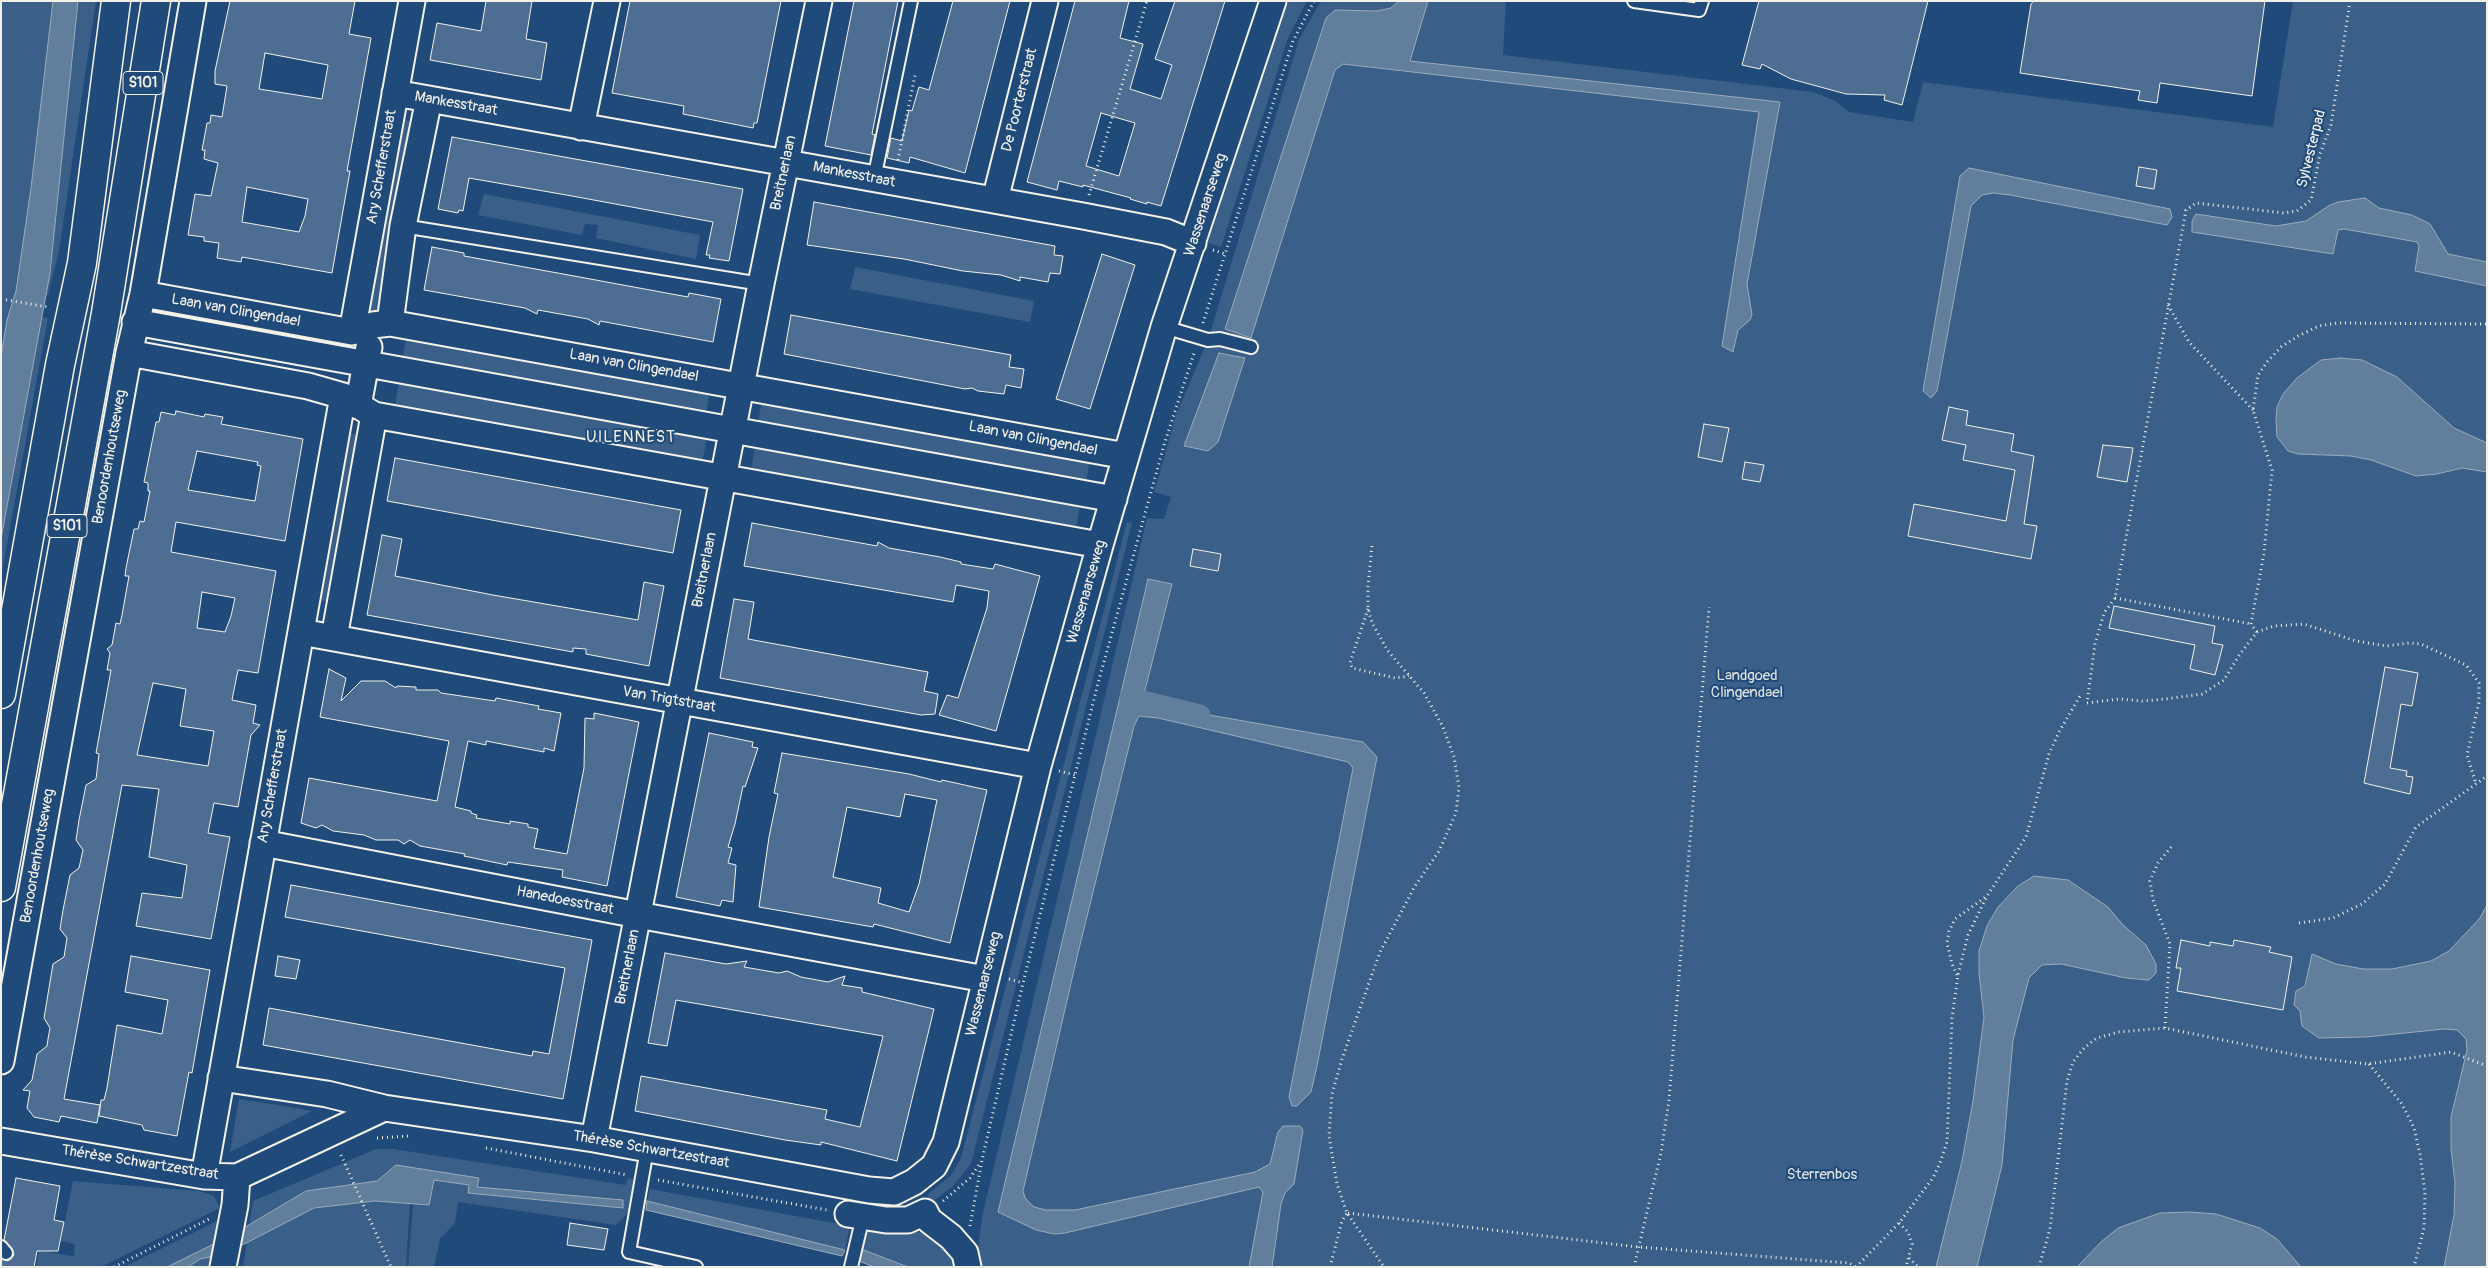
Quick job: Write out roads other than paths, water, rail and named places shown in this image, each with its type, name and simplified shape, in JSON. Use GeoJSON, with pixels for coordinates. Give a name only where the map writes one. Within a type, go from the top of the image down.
{"type":"FeatureCollection","features":[{"type":"Feature","properties":{"kind":"main road","name":"S101"},"geometry":{"type":"LineString","coordinates":[[1,694],[60,365],[82,264],[116,1]]}},
{"type":"Feature","properties":{"kind":"main road","name":"Benoordenhoutseweg"},"geometry":{"type":"LineString","coordinates":[[1,887],[106,313],[156,1]]}},
{"type":"Feature","properties":{"kind":"street","name":"Benoordenhoutseweg"},"geometry":{"type":"LineString","coordinates":[[1,1061],[129,353],[143,294],[193,1]]}},
{"type":"Feature","properties":{"kind":"street","name":"Ary Schefferstraat"},"geometry":{"type":"LineString","coordinates":[[204,1176],[301,632],[358,406],[366,364],[372,327],[395,93],[412,1]]}},
{"type":"Feature","properties":{"kind":"street"},"geometry":{"type":"LineString","coordinates":[[582,127],[607,1]]}},
{"type":"Feature","properties":{"kind":"street","name":"Breitnerlaan"},"geometry":{"type":"LineString","coordinates":[[594,1139],[732,430],[819,1]]}},
{"type":"Feature","properties":{"kind":"street","name":"De Poorterstraat"},"geometry":{"type":"LineString","coordinates":[[995,200],[1045,1]]}},
{"type":"Feature","properties":{"kind":"street","name":"Wassenaarseweg"},"geometry":{"type":"LineString","coordinates":[[914,1182],[934,1166],[946,1142],[1038,766],[1100,545],[1164,327],[1274,1]]}},
{"type":"Feature","properties":{"kind":"street","name":"Mankesstraat"},"geometry":{"type":"LineString","coordinates":[[395,93],[1083,216],[1166,232],[1193,243]]}},
{"type":"Feature","properties":{"kind":"street","name":"Ary Schefferstraat"},"geometry":{"type":"LineString","coordinates":[[372,327],[404,226],[429,99]]}},
{"type":"Feature","properties":{"kind":"street","name":"Laan van Clingendael"},"geometry":{"type":"LineString","coordinates":[[143,294],[372,327],[741,385],[1126,456]]}},
{"type":"Feature","properties":{"kind":"street","name":"Laan van Clingendael"},"geometry":{"type":"LineString","coordinates":[[135,322],[1114,499]]}},
{"type":"Feature","properties":{"kind":"street"},"geometry":{"type":"LineString","coordinates":[[129,353],[308,386],[358,406],[723,478],[1100,545]]}},
{"type":"Feature","properties":{"kind":"street","name":"Ary Schefferstraat"},"geometry":{"type":"LineString","coordinates":[[334,638],[358,406]]}},
{"type":"Feature","properties":{"kind":"street","name":"Van Trigtstraat"},"geometry":{"type":"LineString","coordinates":[[301,632],[1038,766]]}},
{"type":"Feature","properties":{"kind":"street","name":"Hanedoesstraat"},"geometry":{"type":"LineString","coordinates":[[263,843],[638,916],[985,979]]}},
{"type":"Feature","properties":{"kind":"street","name":"Thérèse Schwartzestraat"},"geometry":{"type":"LineString","coordinates":[[221,1078],[328,1094],[384,1108],[594,1139],[869,1190],[894,1192],[914,1182]]}},
{"type":"Feature","properties":{"kind":"street","name":"Thérèse Schwartzestraat"},"geometry":{"type":"LineString","coordinates":[[1,1141],[204,1176],[237,1177],[384,1108]]}},
{"type":"Feature","properties":{"kind":"street"},"geometry":{"type":"LineString","coordinates":[[226,1252],[235,1205],[237,1177]]}},
{"type":"Feature","properties":{"kind":"street"},"geometry":{"type":"LineString","coordinates":[[914,1182],[929,1220],[951,1237],[966,1260]]}},
{"type":"Feature","properties":{"kind":"street"},"geometry":{"type":"LineString","coordinates":[[855,1215],[886,1220],[908,1220],[925,1212]]}},
{"type":"Feature","properties":{"kind":"lane"},"geometry":{"type":"LineString","coordinates":[[884,181],[911,1]]}},
{"type":"Feature","properties":{"kind":"lane"},"geometry":{"type":"LineString","coordinates":[[1634,1],[1699,10],[1702,1]]}},
{"type":"Feature","properties":{"kind":"lane"},"geometry":{"type":"LineString","coordinates":[[404,226],[761,284]]}},
{"type":"Feature","properties":{"kind":"lane"},"geometry":{"type":"LineString","coordinates":[[1164,327],[1199,338],[1208,340],[1220,339],[1251,347]]}},
{"type":"Feature","properties":{"kind":"lane"},"geometry":{"type":"LineString","coordinates":[[647,1149],[628,1252],[696,1267]]}},
{"type":"Feature","properties":{"kind":"lane"},"geometry":{"type":"LineString","coordinates":[[851,1267],[855,1215],[869,1190]]}},
{"type":"Feature","properties":{"kind":"waterway"},"geometry":{"type":"LineString","coordinates":[[1130,698],[1200,715]]}},
{"type":"Feature","properties":{"kind":"district","name":"UILENNEST"},"geometry":{"type":"Point","coordinates":[631,438]}},
{"type":"Feature","properties":{"kind":"park label","name":"Landgoed Clingendael"},"geometry":{"type":"Point","coordinates":[1747,684]}},
{"type":"Feature","properties":{"kind":"park label","name":"Sterrenbos"},"geometry":{"type":"Point","coordinates":[1822,1175]}}]}
